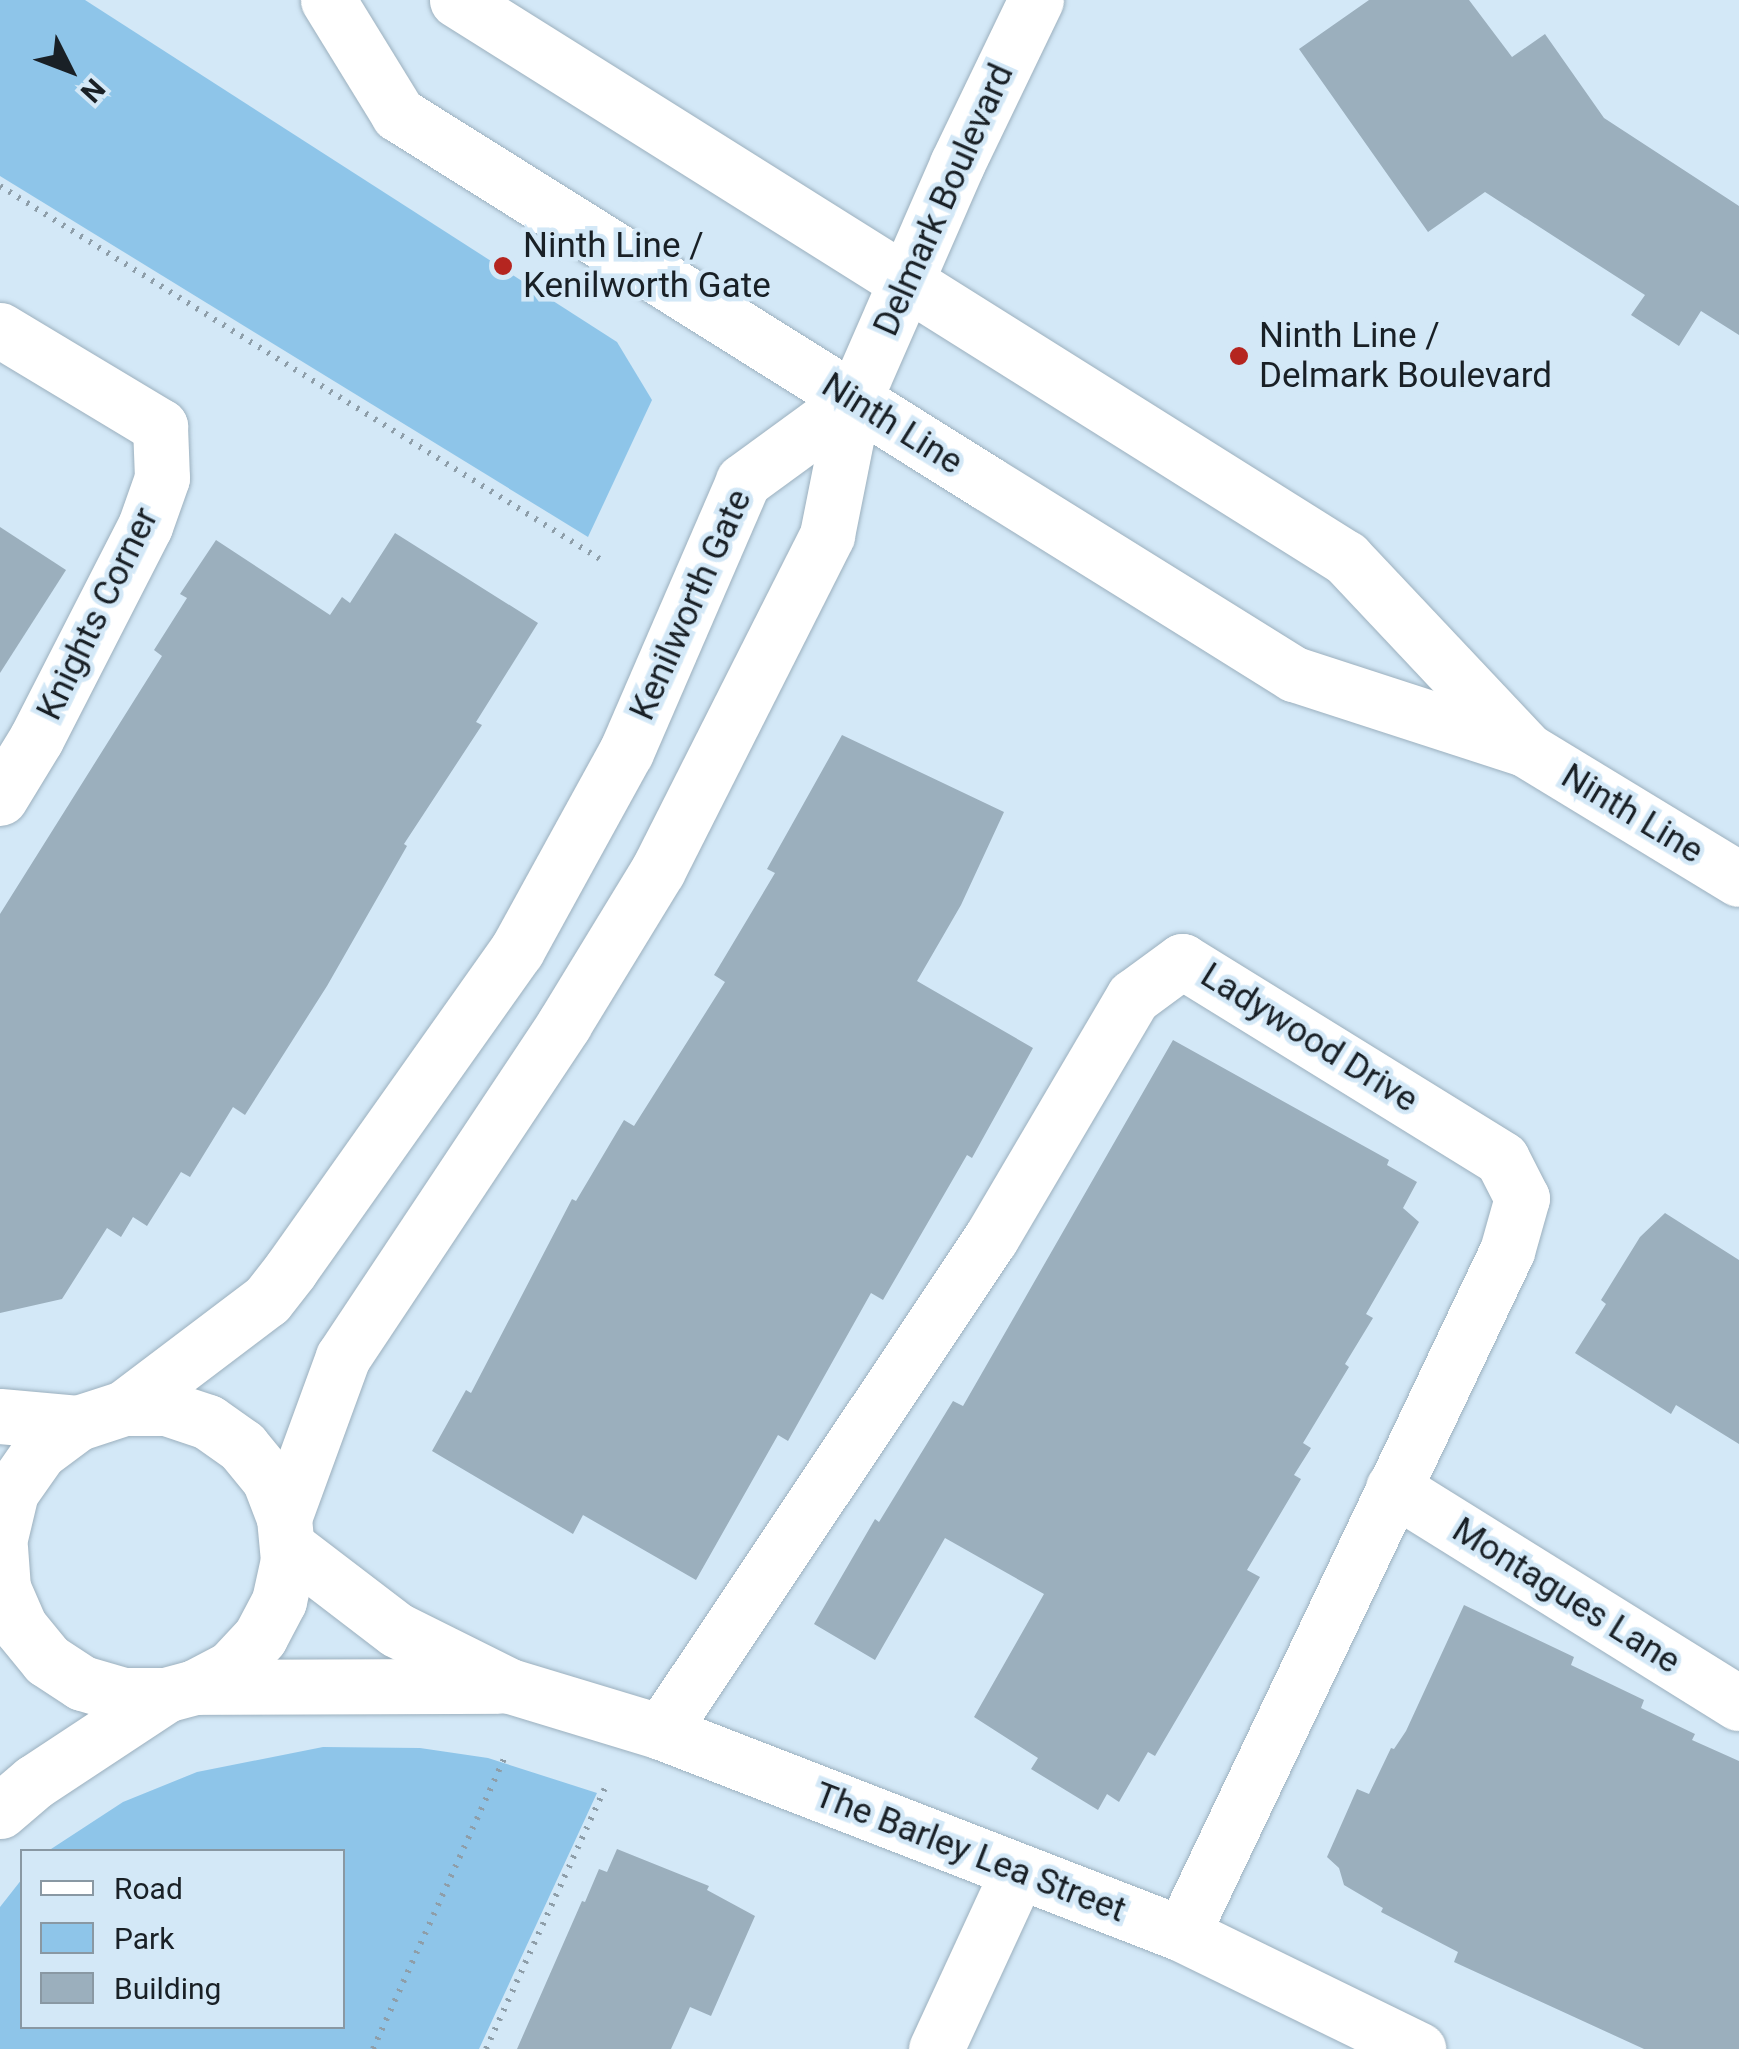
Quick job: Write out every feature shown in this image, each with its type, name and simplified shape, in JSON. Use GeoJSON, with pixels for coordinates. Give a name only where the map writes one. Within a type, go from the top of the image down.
{"type":"FeatureCollection","features":[{"type":"Feature","properties":{"kind":"street","name":"Ninth Line"},"geometry":{"type":"LineString","coordinates":[[328,0],[398,114],[1294,674],[1525,748],[1739,878]]}},
{"type":"Feature","properties":{"kind":"street","name":"Ninth Line"},"geometry":{"type":"LineString","coordinates":[[456,0],[1346,558],[1525,748]]}},
{"type":"Feature","properties":{"kind":"street","name":"Delmark Boulevard"},"geometry":{"type":"LineString","coordinates":[[854,400],[1036,0]]}},
{"type":"Feature","properties":{"kind":"street","name":"Knights Corner"},"geometry":{"type":"LineString","coordinates":[[0,330],[160,426],[162,478],[146,526],[36,740],[0,798]]}},
{"type":"Feature","properties":{"kind":"street","name":"Kenilworth Gate"},"geometry":{"type":"LineString","coordinates":[[101,1416],[267,1300],[291,1268],[517,950],[626,752],[743,480],[854,400]]}},
{"type":"Feature","properties":{"kind":"street"},"geometry":{"type":"LineString","coordinates":[[0,1810],[34,1782],[180,1691],[231,1668],[260,1637],[279,1600],[286,1532],[343,1357],[564,1024],[658,870],[828,535],[854,400]]}},
{"type":"Feature","properties":{"kind":"street","name":"Ladywood Drive"},"geometry":{"type":"LineString","coordinates":[[661,1732],[991,1238],[1134,997],[1182,960],[1502,1159],[1522,1198],[1507,1251],[1182,1934]]}},
{"type":"Feature","properties":{"kind":"street"},"geometry":{"type":"LineString","coordinates":[[0,1416],[101,1416],[166,1408],[208,1422],[242,1446],[269,1479],[286,1532]]}},
{"type":"Feature","properties":{"kind":"street"},"geometry":{"type":"LineString","coordinates":[[101,1416],[39,1452],[11,1492],[1,1567],[20,1627],[46,1660],[82,1683],[110,1691],[180,1691]]}},
{"type":"Feature","properties":{"kind":"street","name":"Montagues Lane"},"geometry":{"type":"LineString","coordinates":[[1393,1488],[1739,1703]]}},
{"type":"Feature","properties":{"kind":"street","name":"The Barley Lea Street"},"geometry":{"type":"LineString","coordinates":[[286,1532],[396,1630],[510,1686],[661,1732],[1017,1874],[1182,1934],[1418,2049]]}},
{"type":"Feature","properties":{"kind":"street","name":"The Barley Lea Street"},"geometry":{"type":"LineString","coordinates":[[180,1691],[510,1686]]}},
{"type":"Feature","properties":{"kind":"street"},"geometry":{"type":"LineString","coordinates":[[936,2049],[1017,1874]]}},
{"type":"Feature","properties":{"kind":"path"},"geometry":{"type":"LineString","coordinates":[[0,186],[600,559]]}},
{"type":"Feature","properties":{"kind":"path"},"geometry":{"type":"LineString","coordinates":[[372,2049],[506,1757]]}},
{"type":"Feature","properties":{"kind":"path"},"geometry":{"type":"LineString","coordinates":[[486,2049],[606,1786]]}},
{"type":"Feature","properties":{"kind":"green space"},"geometry":{"type":"Polygon","coordinates":[[[0,0],[85,0],[617,342],[652,400],[588,537],[0,176],[0,0]]]}},
{"type":"Feature","properties":{"kind":"green space"},"geometry":{"type":"Polygon","coordinates":[[[323,1747],[420,1748],[488,1758],[597,1793],[479,2049],[0,2049],[0,1907],[20,1882],[20,2029],[345,2029],[345,1849],[51,1849],[123,1802],[197,1772],[323,1747]]]}},
{"type":"Feature","properties":{"kind":"building"},"geometry":{"type":"Polygon","coordinates":[[[1369,0],[1469,0],[1512,57],[1545,34],[1604,118],[1739,206],[1739,335],[1701,311],[1679,346],[1631,315],[1645,295],[1485,192],[1428,232],[1299,49],[1369,0]]]}},
{"type":"Feature","properties":{"kind":"building"},"geometry":{"type":"Polygon","coordinates":[[[0,527],[66,570],[0,673],[0,527]]]}},
{"type":"Feature","properties":{"kind":"building"},"geometry":{"type":"Polygon","coordinates":[[[395,533],[538,623],[476,722],[482,725],[404,844],[407,846],[327,986],[245,1115],[233,1107],[190,1177],[181,1172],[147,1226],[133,1217],[121,1237],[107,1228],[62,1299],[0,1313],[0,914],[162,656],[154,650],[187,598],[180,594],[216,540],[330,615],[342,597],[350,603],[395,533]]]}},
{"type":"Feature","properties":{"kind":"building"},"geometry":{"type":"Polygon","coordinates":[[[842,735],[1004,812],[961,905],[917,981],[1033,1048],[972,1158],[967,1155],[883,1300],[871,1293],[788,1441],[778,1435],[696,1580],[583,1515],[573,1534],[432,1451],[466,1390],[471,1393],[572,1199],[576,1201],[624,1120],[634,1126],[725,982],[714,975],[775,873],[767,869],[842,735]]]}},
{"type":"Feature","properties":{"kind":"building"},"geometry":{"type":"Polygon","coordinates":[[[1173,1040],[1389,1160],[1387,1165],[1417,1182],[1403,1208],[1419,1222],[1366,1314],[1373,1318],[1345,1364],[1349,1367],[1303,1443],[1311,1448],[1294,1475],[1301,1479],[1247,1570],[1260,1577],[1155,1756],[1148,1752],[1119,1802],[1107,1794],[1098,1810],[1031,1769],[1038,1758],[974,1717],[1044,1594],[945,1538],[875,1660],[814,1624],[875,1519],[879,1522],[953,1401],[963,1406],[1173,1040]]]}},
{"type":"Feature","properties":{"kind":"building"},"geometry":{"type":"Polygon","coordinates":[[[1665,1213],[1739,1260],[1739,1444],[1676,1405],[1671,1414],[1575,1353],[1606,1304],[1601,1300],[1640,1237],[1665,1213]]]}},
{"type":"Feature","properties":{"kind":"building"},"geometry":{"type":"Polygon","coordinates":[[[1464,1605],[1574,1657],[1571,1665],[1644,1700],[1641,1708],[1695,1734],[1692,1740],[1739,1761],[1739,2049],[1644,2049],[1454,1962],[1458,1952],[1381,1912],[1383,1908],[1344,1885],[1339,1868],[1327,1857],[1357,1789],[1369,1794],[1391,1748],[1406,1731],[1464,1605]]]}},
{"type":"Feature","properties":{"kind":"building"},"geometry":{"type":"Polygon","coordinates":[[[617,1849],[709,1886],[707,1890],[755,1916],[711,2016],[690,2007],[671,2049],[517,2049],[582,1901],[585,1902],[599,1869],[607,1872],[617,1849]]]}},
{"type":"Feature","properties":{"kind":"place","name":"Ninth Line / Kenilworth Gate"},"geometry":{"type":"Point","coordinates":[503,266]}},
{"type":"Feature","properties":{"kind":"place","name":"Ninth Line / Delmark Boulevard"},"geometry":{"type":"Point","coordinates":[1239,356]}}]}
